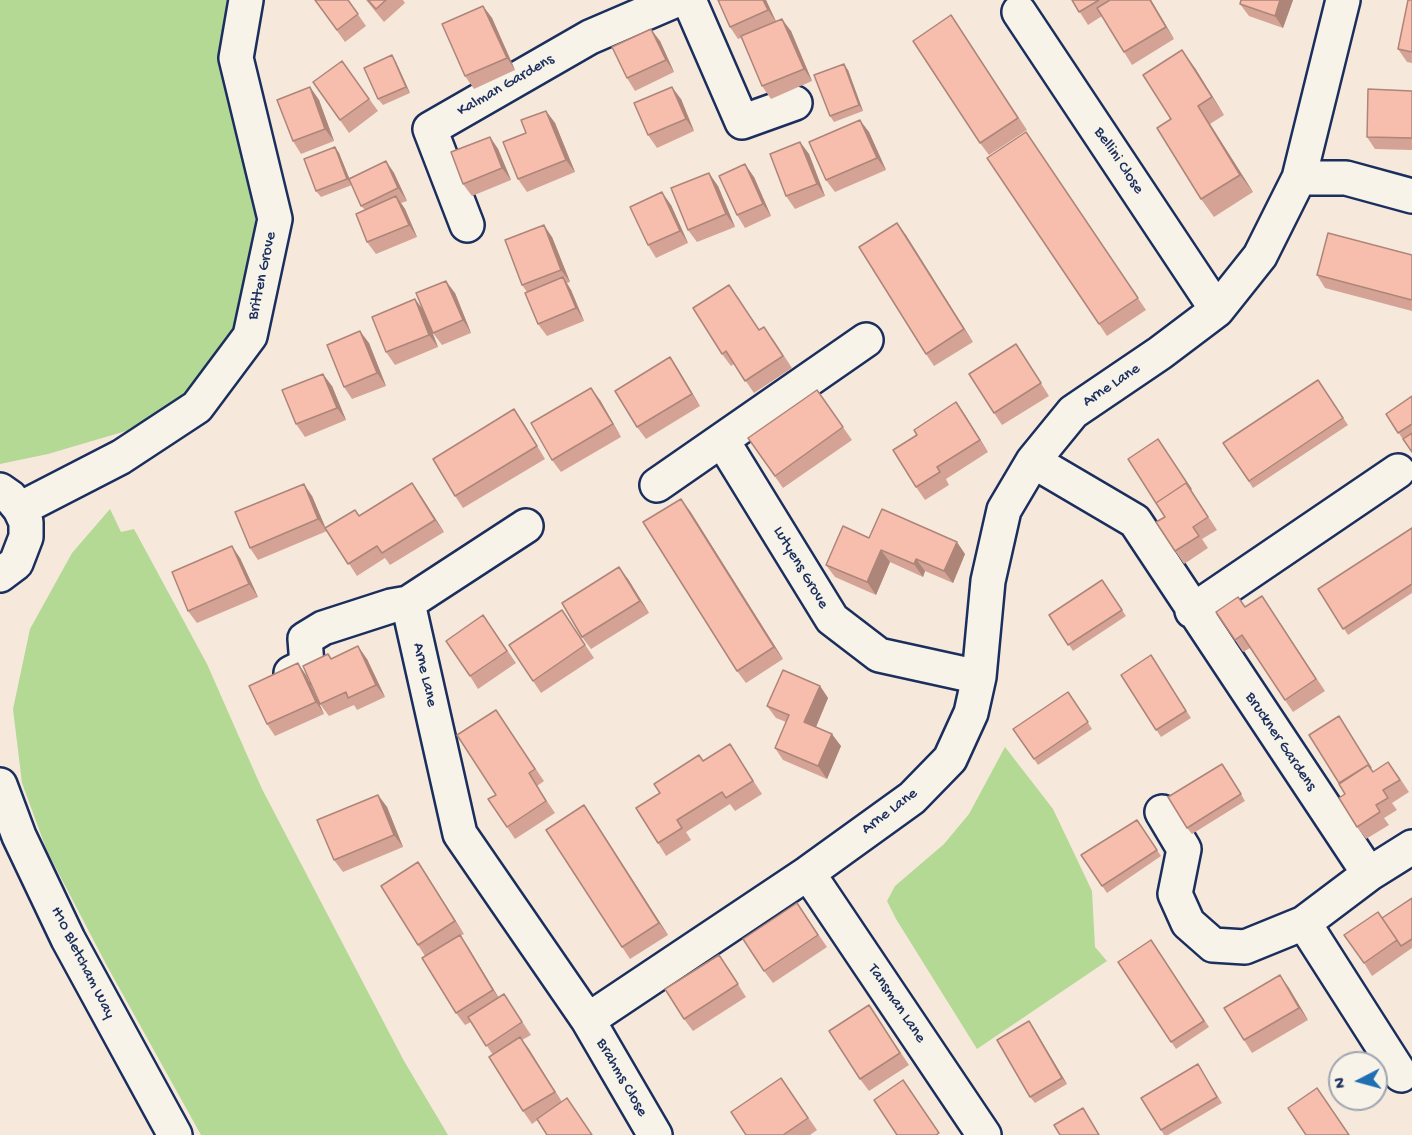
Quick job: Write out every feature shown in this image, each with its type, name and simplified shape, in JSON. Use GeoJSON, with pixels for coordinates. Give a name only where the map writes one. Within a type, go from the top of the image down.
{"type":"FeatureCollection","features":[{"type":"Feature","properties":{"kind":"street","name":"Britten Grove"},"geometry":{"type":"LineString","coordinates":[[10,500],[121,457],[197,407],[250,336],[274,219],[236,58],[246,0]]}},
{"type":"Feature","properties":{"kind":"street","name":"Kalman Gardens"},"geometry":{"type":"LineString","coordinates":[[467,225],[430,129],[590,37],[676,0]]}},
{"type":"Feature","properties":{"kind":"street"},"geometry":{"type":"LineString","coordinates":[[689,0],[742,122],[795,103]]}},
{"type":"Feature","properties":{"kind":"street","name":"Arne Lane"},"geometry":{"type":"LineString","coordinates":[[408,603],[460,834],[588,1020],[808,873],[912,798],[950,759],[971,713],[979,677],[988,581],[1004,510],[1034,461],[1073,412],[1161,353],[1217,310],[1260,256],[1299,178],[1343,0]]}},
{"type":"Feature","properties":{"kind":"street","name":"Bellini Close"},"geometry":{"type":"LineString","coordinates":[[1019,12],[1217,310]]}},
{"type":"Feature","properties":{"kind":"street"},"geometry":{"type":"LineString","coordinates":[[1299,178],[1346,178],[1412,196]]}},
{"type":"Feature","properties":{"kind":"street"},"geometry":{"type":"LineString","coordinates":[[657,485],[866,340]]}},
{"type":"Feature","properties":{"kind":"street","name":"Lutyens Grove"},"geometry":{"type":"LineString","coordinates":[[722,440],[832,619],[879,655],[979,677]]}},
{"type":"Feature","properties":{"kind":"street","name":"Bruckner Gardens"},"geometry":{"type":"LineString","coordinates":[[1034,461],[1135,521],[1192,611],[1369,874]]}},
{"type":"Feature","properties":{"kind":"street"},"geometry":{"type":"LineString","coordinates":[[1192,611],[1398,471]]}},
{"type":"Feature","properties":{"kind":"street"},"geometry":{"type":"LineString","coordinates":[[0,575],[16,563],[27,537],[26,522],[10,500]]}},
{"type":"Feature","properties":{"kind":"street"},"geometry":{"type":"LineString","coordinates":[[291,674],[307,665],[305,639],[323,628],[391,606],[408,603],[526,526]]}},
{"type":"Feature","properties":{"kind":"street","name":"H10 Bletcham Way"},"geometry":{"type":"LineString","coordinates":[[0,785],[19,836],[68,939],[175,1135]]}},
{"type":"Feature","properties":{"kind":"street"},"geometry":{"type":"LineString","coordinates":[[1162,812],[1184,849],[1175,894],[1188,923],[1212,945],[1245,947],[1304,923],[1369,874],[1412,847]]}},
{"type":"Feature","properties":{"kind":"street","name":"Tansman Lane"},"geometry":{"type":"LineString","coordinates":[[808,873],[984,1135]]}},
{"type":"Feature","properties":{"kind":"street"},"geometry":{"type":"LineString","coordinates":[[1304,923],[1401,1075]]}},
{"type":"Feature","properties":{"kind":"street","name":"Brahms Close"},"geometry":{"type":"LineString","coordinates":[[588,1020],[655,1135]]}},
{"type":"Feature","properties":{"kind":"green space"},"geometry":{"type":"Polygon","coordinates":[[[0,0],[235,0],[255,204],[256,263],[244,318],[181,398],[126,431],[48,454],[0,464],[0,0]]]}},
{"type":"Feature","properties":{"kind":"green space"},"geometry":{"type":"Polygon","coordinates":[[[110,509],[121,532],[134,529],[207,664],[262,789],[404,1061],[448,1135],[201,1135],[106,964],[47,851],[22,783],[13,709],[30,629],[72,553],[110,509]]]}},
{"type":"Feature","properties":{"kind":"green space"},"geometry":{"type":"Polygon","coordinates":[[[1005,747],[1053,809],[1092,891],[1095,947],[1107,961],[977,1049],[887,901],[895,886],[944,844],[969,814],[1005,747]]]}},
{"type":"Feature","properties":{"kind":"building"},"geometry":{"type":"Polygon","coordinates":[[[315,0],[348,0],[358,14],[337,30],[315,0]]]}},
{"type":"Feature","properties":{"kind":"building"},"geometry":{"type":"Polygon","coordinates":[[[368,0],[386,0],[376,9],[368,0]]]}},
{"type":"Feature","properties":{"kind":"building"},"geometry":{"type":"Polygon","coordinates":[[[718,0],[763,0],[768,10],[730,27],[718,0]]]}},
{"type":"Feature","properties":{"kind":"building"},"geometry":{"type":"Polygon","coordinates":[[[1072,0],[1099,0],[1079,12],[1072,0]]]}},
{"type":"Feature","properties":{"kind":"building"},"geometry":{"type":"Polygon","coordinates":[[[1110,0],[1150,0],[1166,27],[1124,52],[1097,8],[1110,0]]]}},
{"type":"Feature","properties":{"kind":"building"},"geometry":{"type":"Polygon","coordinates":[[[1241,0],[1280,0],[1275,16],[1240,4],[1241,0]]]}},
{"type":"Feature","properties":{"kind":"building"},"geometry":{"type":"Polygon","coordinates":[[[1408,0],[1412,0],[1412,52],[1398,49],[1408,0]]]}},
{"type":"Feature","properties":{"kind":"building"},"geometry":{"type":"Polygon","coordinates":[[[483,6],[507,58],[465,76],[442,24],[483,6]]]}},
{"type":"Feature","properties":{"kind":"building"},"geometry":{"type":"Polygon","coordinates":[[[951,15],[1018,118],[980,143],[913,41],[951,15]]]}},
{"type":"Feature","properties":{"kind":"building"},"geometry":{"type":"Polygon","coordinates":[[[782,19],[804,69],[762,86],[741,36],[782,19]]]}},
{"type":"Feature","properties":{"kind":"building"},"geometry":{"type":"Polygon","coordinates":[[[651,29],[666,60],[627,78],[612,47],[651,29]]]}},
{"type":"Feature","properties":{"kind":"building"},"geometry":{"type":"Polygon","coordinates":[[[1182,50],[1212,97],[1198,106],[1240,175],[1201,199],[1157,128],[1171,119],[1143,75],[1182,50]]]}},
{"type":"Feature","properties":{"kind":"building"},"geometry":{"type":"Polygon","coordinates":[[[392,55],[406,87],[378,99],[364,68],[392,55]]]}},
{"type":"Feature","properties":{"kind":"building"},"geometry":{"type":"Polygon","coordinates":[[[342,61],[369,99],[340,120],[313,82],[342,61]]]}},
{"type":"Feature","properties":{"kind":"building"},"geometry":{"type":"Polygon","coordinates":[[[844,64],[859,105],[830,116],[814,75],[844,64]]]}},
{"type":"Feature","properties":{"kind":"building"},"geometry":{"type":"Polygon","coordinates":[[[310,87],[325,129],[293,141],[277,100],[310,87]]]}},
{"type":"Feature","properties":{"kind":"building"},"geometry":{"type":"Polygon","coordinates":[[[672,87],[686,119],[648,135],[634,103],[672,87]]]}},
{"type":"Feature","properties":{"kind":"building"},"geometry":{"type":"Polygon","coordinates":[[[1368,89],[1412,91],[1412,138],[1367,137],[1368,89]]]}},
{"type":"Feature","properties":{"kind":"building"},"geometry":{"type":"Polygon","coordinates":[[[546,111],[566,160],[518,179],[503,142],[526,133],[521,120],[546,111]]]}},
{"type":"Feature","properties":{"kind":"building"},"geometry":{"type":"Polygon","coordinates":[[[860,120],[877,158],[826,180],[809,142],[860,120]]]}},
{"type":"Feature","properties":{"kind":"building"},"geometry":{"type":"Polygon","coordinates":[[[1026,132],[1138,298],[1099,324],[987,158],[1026,132]]]}},
{"type":"Feature","properties":{"kind":"building"},"geometry":{"type":"Polygon","coordinates":[[[490,137],[502,168],[463,184],[451,152],[490,137]]]}},
{"type":"Feature","properties":{"kind":"building"},"geometry":{"type":"Polygon","coordinates":[[[800,142],[817,184],[786,196],[770,154],[800,142]]]}},
{"type":"Feature","properties":{"kind":"building"},"geometry":{"type":"Polygon","coordinates":[[[335,147],[347,179],[316,191],[304,159],[335,147]]]}},
{"type":"Feature","properties":{"kind":"building"},"geometry":{"type":"Polygon","coordinates":[[[386,161],[398,188],[361,206],[349,179],[386,161]]]}},
{"type":"Feature","properties":{"kind":"building"},"geometry":{"type":"Polygon","coordinates":[[[745,164],[763,204],[737,215],[719,176],[745,164]]]}},
{"type":"Feature","properties":{"kind":"building"},"geometry":{"type":"Polygon","coordinates":[[[709,173],[726,214],[688,230],[671,188],[709,173]]]}},
{"type":"Feature","properties":{"kind":"building"},"geometry":{"type":"Polygon","coordinates":[[[662,192],[680,231],[648,245],[630,207],[662,192]]]}},
{"type":"Feature","properties":{"kind":"building"},"geometry":{"type":"Polygon","coordinates":[[[396,196],[409,225],[367,242],[356,214],[396,196]]]}},
{"type":"Feature","properties":{"kind":"building"},"geometry":{"type":"Polygon","coordinates":[[[897,223],[964,329],[926,354],[859,247],[897,223]]]}},
{"type":"Feature","properties":{"kind":"building"},"geometry":{"type":"Polygon","coordinates":[[[544,225],[561,270],[522,285],[505,240],[544,225]]]}},
{"type":"Feature","properties":{"kind":"building"},"geometry":{"type":"Polygon","coordinates":[[[1328,233],[1412,255],[1412,300],[1317,275],[1328,233]]]}},
{"type":"Feature","properties":{"kind":"building"},"geometry":{"type":"Polygon","coordinates":[[[563,277],[576,308],[538,324],[525,293],[563,277]]]}},
{"type":"Feature","properties":{"kind":"building"},"geometry":{"type":"Polygon","coordinates":[[[446,281],[463,320],[433,333],[416,293],[446,281]]]}},
{"type":"Feature","properties":{"kind":"building"},"geometry":{"type":"Polygon","coordinates":[[[729,285],[759,330],[764,327],[783,356],[745,381],[726,351],[722,354],[693,308],[729,285]]]}},
{"type":"Feature","properties":{"kind":"building"},"geometry":{"type":"Polygon","coordinates":[[[415,299],[429,335],[386,352],[372,317],[415,299]]]}},
{"type":"Feature","properties":{"kind":"building"},"geometry":{"type":"Polygon","coordinates":[[[360,331],[377,373],[344,387],[327,345],[360,331]]]}},
{"type":"Feature","properties":{"kind":"building"},"geometry":{"type":"Polygon","coordinates":[[[1016,344],[1041,383],[994,413],[969,374],[1016,344]]]}},
{"type":"Feature","properties":{"kind":"building"},"geometry":{"type":"Polygon","coordinates":[[[670,357],[692,394],[637,427],[615,391],[670,357]]]}},
{"type":"Feature","properties":{"kind":"building"},"geometry":{"type":"Polygon","coordinates":[[[323,374],[337,408],[296,424],[282,390],[323,374]]]}},
{"type":"Feature","properties":{"kind":"building"},"geometry":{"type":"Polygon","coordinates":[[[1318,380],[1343,418],[1249,481],[1223,443],[1318,380]]]}},
{"type":"Feature","properties":{"kind":"building"},"geometry":{"type":"Polygon","coordinates":[[[591,388],[613,424],[552,460],[531,423],[591,388]]]}},
{"type":"Feature","properties":{"kind":"building"},"geometry":{"type":"Polygon","coordinates":[[[817,390],[843,427],[775,476],[748,438],[817,390]]]}},
{"type":"Feature","properties":{"kind":"building"},"geometry":{"type":"Polygon","coordinates":[[[1412,396],[1412,424],[1398,433],[1386,414],[1412,396]]]}},
{"type":"Feature","properties":{"kind":"building"},"geometry":{"type":"Polygon","coordinates":[[[956,402],[980,440],[937,467],[940,472],[916,487],[893,450],[917,435],[914,430],[956,402]]]}},
{"type":"Feature","properties":{"kind":"building"},"geometry":{"type":"Polygon","coordinates":[[[514,409],[537,446],[455,496],[433,459],[514,409]]]}},
{"type":"Feature","properties":{"kind":"building"},"geometry":{"type":"Polygon","coordinates":[[[1412,433],[1412,452],[1403,439],[1412,433]]]}},
{"type":"Feature","properties":{"kind":"building"},"geometry":{"type":"Polygon","coordinates":[[[1158,439],[1191,489],[1186,483],[1156,503],[1128,459],[1158,439]]]}},
{"type":"Feature","properties":{"kind":"building"},"geometry":{"type":"Polygon","coordinates":[[[412,483],[435,520],[382,553],[377,546],[348,564],[325,528],[355,510],[359,516],[412,483]]]}},
{"type":"Feature","properties":{"kind":"building"},"geometry":{"type":"Polygon","coordinates":[[[1186,483],[1208,517],[1193,527],[1199,536],[1175,551],[1156,522],[1165,517],[1156,503],[1186,483]]]}},
{"type":"Feature","properties":{"kind":"building"},"geometry":{"type":"Polygon","coordinates":[[[304,484],[318,519],[250,548],[235,512],[304,484]]]}},
{"type":"Feature","properties":{"kind":"building"},"geometry":{"type":"Polygon","coordinates":[[[681,499],[774,647],[737,671],[643,522],[681,499]]]}},
{"type":"Feature","properties":{"kind":"building"},"geometry":{"type":"Polygon","coordinates":[[[882,509],[957,542],[944,571],[916,559],[914,564],[881,550],[867,582],[826,565],[843,526],[869,538],[882,509]]]}},
{"type":"Feature","properties":{"kind":"building"},"geometry":{"type":"Polygon","coordinates":[[[1412,528],[1412,584],[1343,629],[1318,589],[1412,528]]]}},
{"type":"Feature","properties":{"kind":"building"},"geometry":{"type":"Polygon","coordinates":[[[232,546],[249,584],[188,611],[172,572],[232,546]]]}},
{"type":"Feature","properties":{"kind":"building"},"geometry":{"type":"Polygon","coordinates":[[[619,567],[640,601],[582,637],[562,603],[619,567]]]}},
{"type":"Feature","properties":{"kind":"building"},"geometry":{"type":"Polygon","coordinates":[[[1102,580],[1122,610],[1068,645],[1049,615],[1102,580]]]}},
{"type":"Feature","properties":{"kind":"building"},"geometry":{"type":"Polygon","coordinates":[[[1262,596],[1316,679],[1285,700],[1242,635],[1235,640],[1216,612],[1238,597],[1245,607],[1262,596]]]}},
{"type":"Feature","properties":{"kind":"building"},"geometry":{"type":"Polygon","coordinates":[[[562,610],[585,645],[533,681],[509,645],[562,610]]]}},
{"type":"Feature","properties":{"kind":"building"},"geometry":{"type":"Polygon","coordinates":[[[483,615],[507,651],[470,676],[446,641],[483,615]]]}},
{"type":"Feature","properties":{"kind":"building"},"geometry":{"type":"Polygon","coordinates":[[[358,646],[376,685],[348,698],[346,692],[320,704],[303,666],[328,654],[331,659],[358,646]]]}},
{"type":"Feature","properties":{"kind":"building"},"geometry":{"type":"Polygon","coordinates":[[[1151,655],[1186,711],[1156,730],[1121,675],[1151,655]]]}},
{"type":"Feature","properties":{"kind":"building"},"geometry":{"type":"Polygon","coordinates":[[[298,663],[316,702],[267,724],[249,686],[298,663]]]}},
{"type":"Feature","properties":{"kind":"building"},"geometry":{"type":"Polygon","coordinates":[[[783,670],[820,686],[804,722],[832,734],[818,766],[775,748],[789,715],[767,706],[783,670]]]}},
{"type":"Feature","properties":{"kind":"building"},"geometry":{"type":"Polygon","coordinates":[[[1068,692],[1088,722],[1034,759],[1013,729],[1068,692]]]}},
{"type":"Feature","properties":{"kind":"building"},"geometry":{"type":"Polygon","coordinates":[[[496,710],[535,769],[529,773],[546,801],[507,827],[488,799],[496,795],[457,735],[496,710]]]}},
{"type":"Feature","properties":{"kind":"building"},"geometry":{"type":"Polygon","coordinates":[[[1339,716],[1371,768],[1368,765],[1339,783],[1309,735],[1339,716]]]}},
{"type":"Feature","properties":{"kind":"building"},"geometry":{"type":"Polygon","coordinates":[[[730,744],[753,781],[726,798],[722,792],[677,820],[682,828],[658,843],[636,808],[660,793],[654,784],[699,755],[703,761],[730,744]]]}},
{"type":"Feature","properties":{"kind":"building"},"geometry":{"type":"Polygon","coordinates":[[[1388,762],[1400,780],[1383,790],[1388,798],[1376,805],[1380,812],[1357,827],[1339,798],[1345,794],[1339,784],[1368,765],[1373,772],[1388,762]]]}},
{"type":"Feature","properties":{"kind":"building"},"geometry":{"type":"Polygon","coordinates":[[[1222,764],[1241,794],[1187,828],[1168,797],[1222,764]]]}},
{"type":"Feature","properties":{"kind":"building"},"geometry":{"type":"Polygon","coordinates":[[[378,795],[394,835],[334,860],[317,820],[378,795]]]}},
{"type":"Feature","properties":{"kind":"building"},"geometry":{"type":"Polygon","coordinates":[[[584,805],[659,923],[622,947],[546,830],[584,805]]]}},
{"type":"Feature","properties":{"kind":"building"},"geometry":{"type":"Polygon","coordinates":[[[1137,820],[1157,850],[1102,886],[1081,855],[1137,820]]]}},
{"type":"Feature","properties":{"kind":"building"},"geometry":{"type":"Polygon","coordinates":[[[418,862],[455,921],[418,945],[381,886],[418,862]]]}},
{"type":"Feature","properties":{"kind":"building"},"geometry":{"type":"Polygon","coordinates":[[[1412,898],[1412,939],[1401,946],[1382,918],[1412,898]]]}},
{"type":"Feature","properties":{"kind":"building"},"geometry":{"type":"Polygon","coordinates":[[[797,903],[818,935],[764,971],[743,939],[797,903]]]}},
{"type":"Feature","properties":{"kind":"building"},"geometry":{"type":"Polygon","coordinates":[[[1378,912],[1397,940],[1364,963],[1344,935],[1378,912]]]}},
{"type":"Feature","properties":{"kind":"building"},"geometry":{"type":"Polygon","coordinates":[[[460,935],[493,990],[456,1013],[422,958],[460,935]]]}},
{"type":"Feature","properties":{"kind":"building"},"geometry":{"type":"Polygon","coordinates":[[[1151,940],[1204,1021],[1171,1042],[1118,962],[1151,940]]]}},
{"type":"Feature","properties":{"kind":"building"},"geometry":{"type":"Polygon","coordinates":[[[719,955],[738,984],[684,1019],[665,989],[719,955]]]}},
{"type":"Feature","properties":{"kind":"building"},"geometry":{"type":"Polygon","coordinates":[[[1280,975],[1299,1008],[1244,1040],[1224,1008],[1280,975]]]}},
{"type":"Feature","properties":{"kind":"building"},"geometry":{"type":"Polygon","coordinates":[[[504,994],[522,1022],[486,1046],[468,1017],[504,994]]]}},
{"type":"Feature","properties":{"kind":"building"},"geometry":{"type":"Polygon","coordinates":[[[869,1005],[900,1053],[860,1079],[829,1031],[869,1005]]]}},
{"type":"Feature","properties":{"kind":"building"},"geometry":{"type":"Polygon","coordinates":[[[1029,1021],[1062,1078],[1030,1097],[997,1040],[1029,1021]]]}},
{"type":"Feature","properties":{"kind":"building"},"geometry":{"type":"Polygon","coordinates":[[[520,1037],[555,1092],[523,1111],[489,1057],[520,1037]]]}},
{"type":"Feature","properties":{"kind":"building"},"geometry":{"type":"Polygon","coordinates":[[[1198,1064],[1217,1097],[1161,1130],[1141,1098],[1198,1064]]]}},
{"type":"Feature","properties":{"kind":"building"},"geometry":{"type":"Polygon","coordinates":[[[781,1078],[808,1118],[783,1135],[746,1135],[731,1112],[781,1078]]]}},
{"type":"Feature","properties":{"kind":"building"},"geometry":{"type":"Polygon","coordinates":[[[903,1080],[939,1133],[936,1135],[897,1135],[874,1100],[903,1080]]]}},
{"type":"Feature","properties":{"kind":"building"},"geometry":{"type":"Polygon","coordinates":[[[1317,1088],[1328,1104],[1328,1111],[1333,1111],[1349,1135],[1306,1135],[1288,1108],[1317,1088]]]}},
{"type":"Feature","properties":{"kind":"building"},"geometry":{"type":"Polygon","coordinates":[[[567,1098],[592,1135],[547,1135],[537,1119],[567,1098]]]}},
{"type":"Feature","properties":{"kind":"building"},"geometry":{"type":"Polygon","coordinates":[[[1083,1108],[1099,1135],[1060,1135],[1054,1125],[1083,1108]]]}}]}
